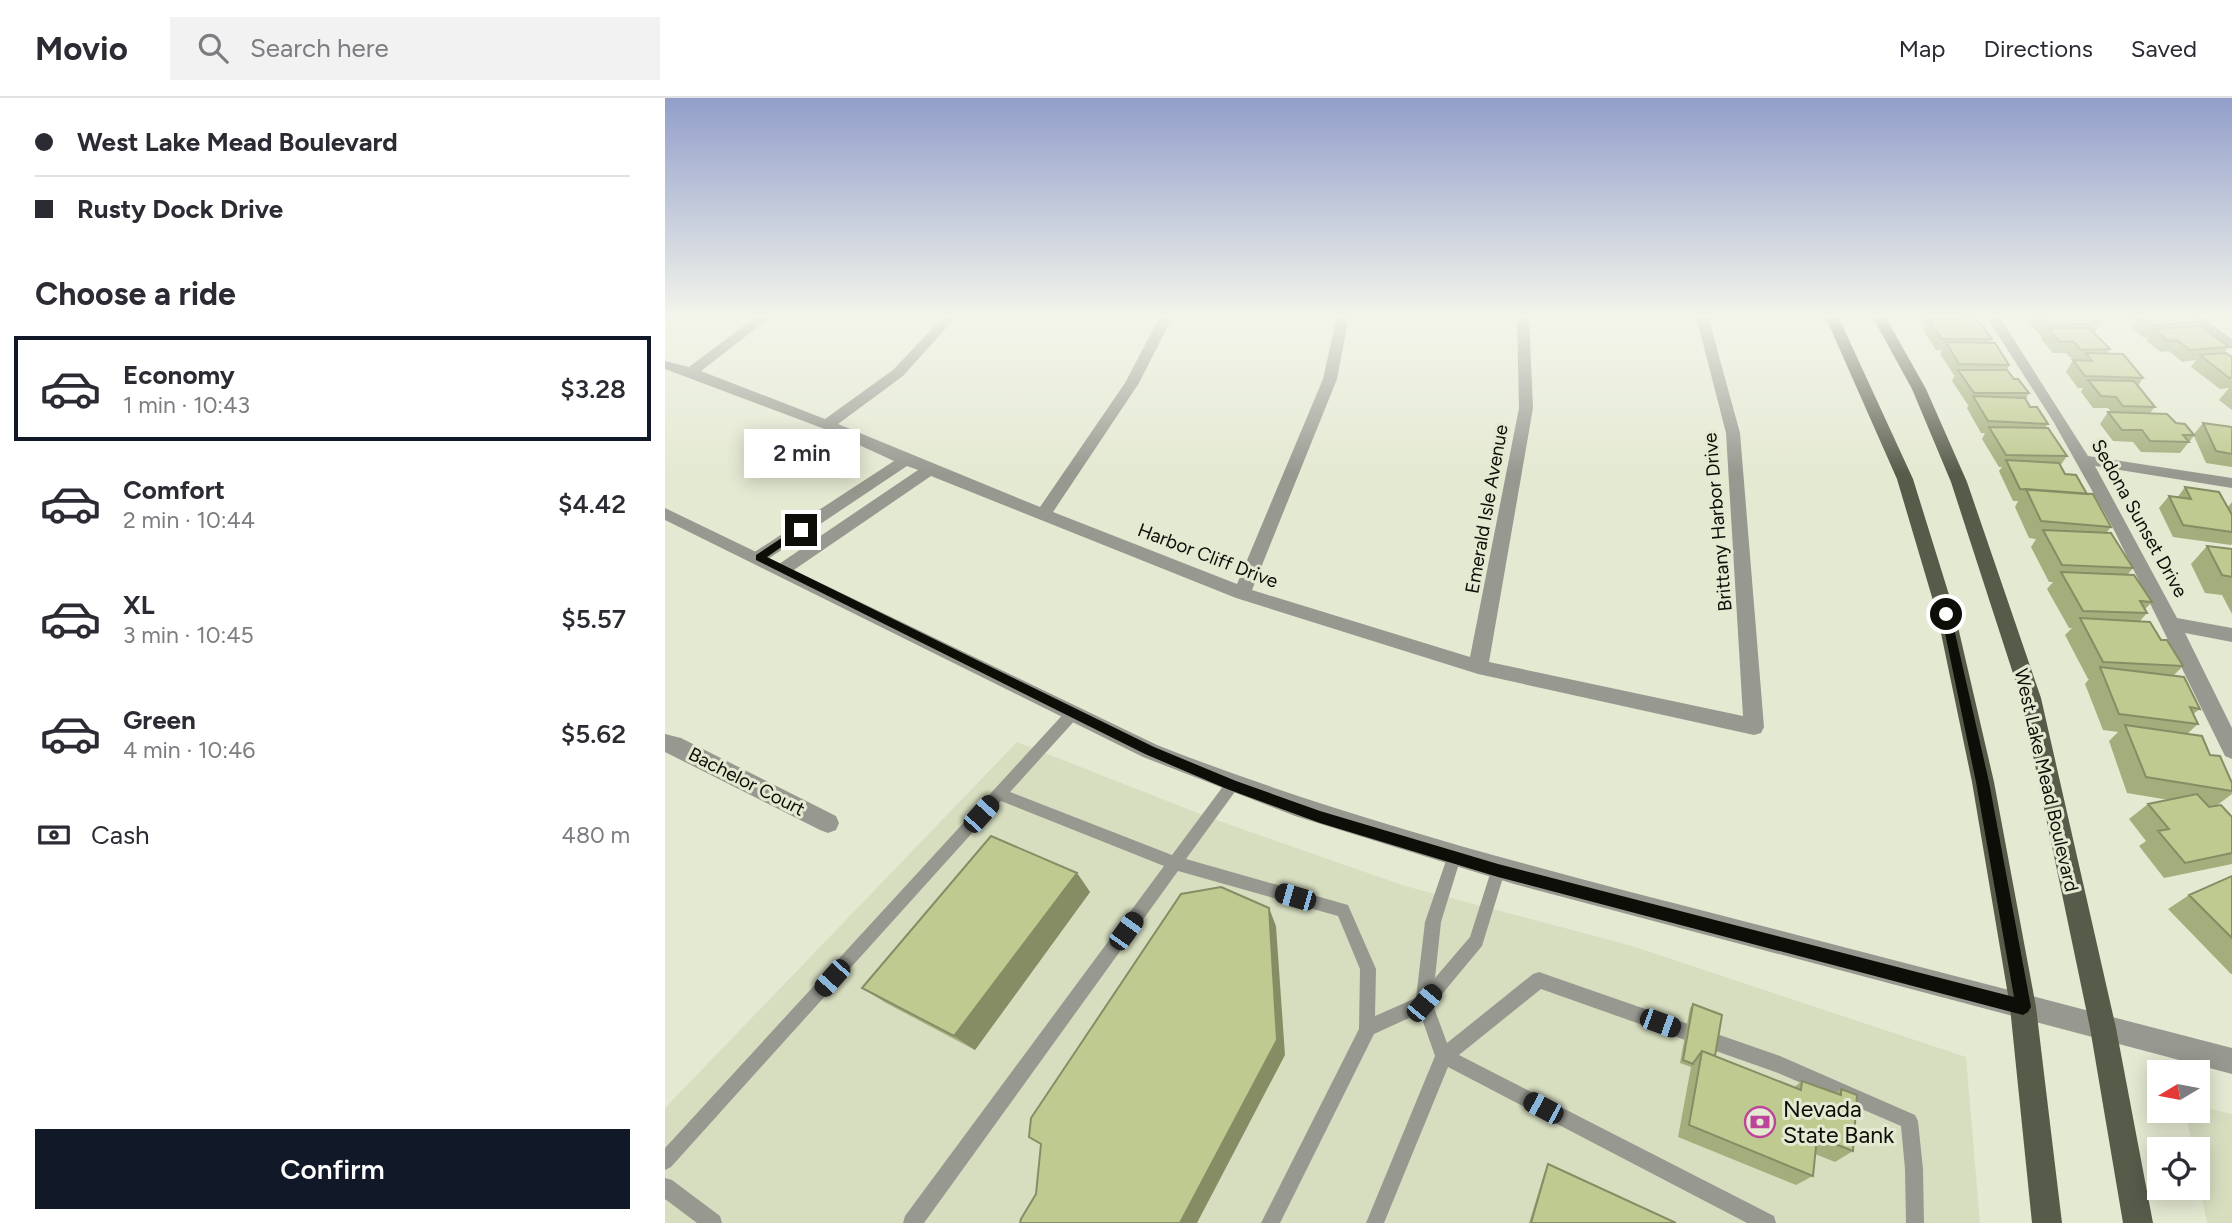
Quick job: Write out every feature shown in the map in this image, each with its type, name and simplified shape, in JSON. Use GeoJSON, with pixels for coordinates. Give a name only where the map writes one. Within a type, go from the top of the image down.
{"type":"FeatureCollection","features":[{"type":"Feature","properties":{"kind":"main road"},"geometry":{"type":"LineString","coordinates":[[1856,368],[1905,478],[1946,614],[1983,782],[2023,1007],[2047,1223]]}},
{"type":"Feature","properties":{"kind":"main road","name":"West Lake Mead Boulevard"},"geometry":{"type":"LineString","coordinates":[[1907,368],[1959,482],[2031,698],[2103,1028],[2138,1223]]}},
{"type":"Feature","properties":{"kind":"street","name":"Harbor Cliff Drive"},"geometry":{"type":"LineString","coordinates":[[678,368],[827,425],[906,460],[1242,593],[1478,667],[1754,727]]}},
{"type":"Feature","properties":{"kind":"street"},"geometry":{"type":"LineString","coordinates":[[691,372],[696,368]]}},
{"type":"Feature","properties":{"kind":"street"},"geometry":{"type":"LineString","coordinates":[[827,425],[902,368]]}},
{"type":"Feature","properties":{"kind":"street"},"geometry":{"type":"LineString","coordinates":[[1044,513],[1140,368]]}},
{"type":"Feature","properties":{"kind":"street"},"geometry":{"type":"LineString","coordinates":[[1242,593],[1332,368]]}},
{"type":"Feature","properties":{"kind":"street","name":"Emerald Isle Avenue"},"geometry":{"type":"LineString","coordinates":[[1478,667],[1526,408],[1525,368]]}},
{"type":"Feature","properties":{"kind":"street","name":"Brittany Harbor Drive"},"geometry":{"type":"LineString","coordinates":[[1716,368],[1733,433],[1754,727]]}},
{"type":"Feature","properties":{"kind":"street","name":"Sedona Sunset Drive"},"geometry":{"type":"LineString","coordinates":[[2025,368],[2085,460],[2174,624],[2232,750]]}},
{"type":"Feature","properties":{"kind":"street"},"geometry":{"type":"LineString","coordinates":[[759,557],[906,460]]}},
{"type":"Feature","properties":{"kind":"street"},"geometry":{"type":"LineString","coordinates":[[2085,460],[2232,483]]}},
{"type":"Feature","properties":{"kind":"street"},"geometry":{"type":"LineString","coordinates":[[782,570],[930,469]]}},
{"type":"Feature","properties":{"kind":"street"},"geometry":{"type":"LineString","coordinates":[[665,513],[1150,751],[1320,817],[1498,871],[2232,1061]]}},
{"type":"Feature","properties":{"kind":"street"},"geometry":{"type":"LineString","coordinates":[[2174,624],[2232,635]]}},
{"type":"Feature","properties":{"kind":"street","name":"Bachelor Court"},"geometry":{"type":"LineString","coordinates":[[665,743],[674,744],[828,823]]}},
{"type":"Feature","properties":{"kind":"lane"},"geometry":{"type":"LineString","coordinates":[[665,1161],[1073,713]]}},
{"type":"Feature","properties":{"kind":"lane"},"geometry":{"type":"LineString","coordinates":[[912,1223],[1232,785]]}},
{"type":"Feature","properties":{"kind":"lane"},"geometry":{"type":"LineString","coordinates":[[999,794],[1175,863],[1343,910],[1369,969],[1367,1031]]}},
{"type":"Feature","properties":{"kind":"lane"},"geometry":{"type":"LineString","coordinates":[[1454,857],[1433,922],[1424,1003],[1444,1056],[1767,1223]]}},
{"type":"Feature","properties":{"kind":"lane"},"geometry":{"type":"LineString","coordinates":[[1270,1223],[1368,1028],[1424,1003],[1476,941],[1498,871]]}},
{"type":"Feature","properties":{"kind":"lane"},"geometry":{"type":"LineString","coordinates":[[1375,1223],[1444,1056],[1538,980],[1755,1056],[1909,1121],[1914,1169],[1915,1223]]}},
{"type":"Feature","properties":{"kind":"lane"},"geometry":{"type":"LineString","coordinates":[[665,1186],[713,1223]]}},
{"type":"Feature","properties":{"kind":"shaded area"},"geometry":{"type":"Polygon","coordinates":[[[1017,742],[1208,817],[1405,886],[1629,945],[1966,1057],[1980,1223],[665,1223],[665,1108],[1017,742]]]}},
{"type":"Feature","properties":{"kind":"shaded area"},"geometry":{"type":"Polygon","coordinates":[[[2210,1109],[2232,1114],[2232,1223],[2207,1223],[2203,1200],[2210,1200],[2210,1137],[2190,1137],[2188,1124],[2210,1124],[2210,1109]]]}},
{"type":"Feature","properties":{"kind":"building"},"geometry":{"type":"Polygon","coordinates":[[[2079,368],[2135,368],[2143,378],[2085,376],[2079,368]]]}},
{"type":"Feature","properties":{"kind":"building"},"geometry":{"type":"Polygon","coordinates":[[[2217,368],[2232,368],[2232,377],[2229,378],[2217,368]]]}},
{"type":"Feature","properties":{"kind":"building"},"geometry":{"type":"Polygon","coordinates":[[[1958,370],[2007,370],[2029,393],[1974,393],[1958,370]]]}},
{"type":"Feature","properties":{"kind":"building"},"geometry":{"type":"Polygon","coordinates":[[[2088,380],[2134,381],[2155,407],[2123,406],[2116,397],[2101,396],[2088,380]]]}},
{"type":"Feature","properties":{"kind":"building"},"geometry":{"type":"Polygon","coordinates":[[[1973,396],[2025,398],[2030,407],[2037,407],[2048,424],[1988,421],[1973,396]]]}},
{"type":"Feature","properties":{"kind":"building"},"geometry":{"type":"Polygon","coordinates":[[[2108,412],[2167,414],[2176,423],[2185,424],[2194,435],[2183,435],[2189,442],[2150,441],[2142,430],[2122,430],[2108,412]]]}},
{"type":"Feature","properties":{"kind":"building"},"geometry":{"type":"Polygon","coordinates":[[[2203,423],[2232,427],[2232,454],[2216,451],[2203,423]]]}},
{"type":"Feature","properties":{"kind":"building"},"geometry":{"type":"Polygon","coordinates":[[[1989,427],[2048,428],[2067,456],[2006,455],[1989,427]]]}},
{"type":"Feature","properties":{"kind":"building"},"geometry":{"type":"Polygon","coordinates":[[[2006,460],[2059,463],[2065,474],[2076,475],[2087,494],[2020,489],[2006,460]]]}},
{"type":"Feature","properties":{"kind":"building"},"geometry":{"type":"Polygon","coordinates":[[[2185,487],[2219,492],[2232,515],[2232,532],[2183,525],[2169,496],[2191,499],[2185,487]]]}},
{"type":"Feature","properties":{"kind":"building"},"geometry":{"type":"Polygon","coordinates":[[[2026,489],[2093,494],[2111,527],[2041,521],[2026,489]]]}},
{"type":"Feature","properties":{"kind":"building"},"geometry":{"type":"Polygon","coordinates":[[[2043,530],[2111,533],[2133,568],[2062,565],[2043,530]]]}},
{"type":"Feature","properties":{"kind":"building"},"geometry":{"type":"Polygon","coordinates":[[[2207,546],[2232,549],[2232,577],[2222,575],[2207,546]]]}},
{"type":"Feature","properties":{"kind":"building"},"geometry":{"type":"Polygon","coordinates":[[[2061,572],[2134,575],[2152,602],[2140,601],[2147,613],[2083,611],[2061,572]]]}},
{"type":"Feature","properties":{"kind":"building"},"geometry":{"type":"Polygon","coordinates":[[[2080,618],[2150,622],[2161,640],[2167,640],[2183,666],[2103,662],[2080,618]]]}},
{"type":"Feature","properties":{"kind":"building"},"geometry":{"type":"Polygon","coordinates":[[[2100,667],[2184,677],[2200,709],[2190,707],[2198,724],[2119,714],[2100,667]]]}},
{"type":"Feature","properties":{"kind":"building"},"geometry":{"type":"Polygon","coordinates":[[[2125,725],[2202,736],[2210,755],[2220,756],[2232,783],[2232,791],[2146,777],[2125,725]]]}},
{"type":"Feature","properties":{"kind":"building"},"geometry":{"type":"Polygon","coordinates":[[[2197,794],[2209,807],[2221,805],[2232,817],[2232,853],[2185,863],[2158,831],[2169,829],[2148,804],[2197,794]]]}},
{"type":"Feature","properties":{"kind":"building"},"geometry":{"type":"Polygon","coordinates":[[[991,836],[1077,873],[954,1036],[862,988],[991,836]]]}},
{"type":"Feature","properties":{"kind":"building"},"geometry":{"type":"Polygon","coordinates":[[[2232,876],[2232,938],[2189,895],[2232,876]]]}},
{"type":"Feature","properties":{"kind":"building"},"geometry":{"type":"Polygon","coordinates":[[[1221,887],[1269,908],[1277,1040],[1180,1223],[1020,1223],[1036,1194],[1041,1144],[1029,1137],[1031,1118],[1181,894],[1221,887]]]}},
{"type":"Feature","properties":{"kind":"building"},"geometry":{"type":"Polygon","coordinates":[[[1693,1004],[1722,1015],[1715,1056],[1702,1051],[1693,1064],[1683,1060],[1693,1004]]]}},
{"type":"Feature","properties":{"kind":"building","name":"Nevada State Bank"},"geometry":{"type":"Polygon","coordinates":[[[1702,1051],[1801,1090],[1802,1081],[1841,1095],[1841,1089],[1857,1095],[1853,1151],[1817,1137],[1813,1176],[1689,1125],[1702,1051]]]}},
{"type":"Feature","properties":{"kind":"building"},"geometry":{"type":"Polygon","coordinates":[[[1548,1164],[1676,1223],[1531,1223],[1548,1164]]]}},
{"type":"Feature","properties":{"kind":"place","name":"Nevada State Bank"},"geometry":{"type":"Point","coordinates":[1760,1122]}},
{"type":"Feature","properties":{"kind":"route"},"geometry":{"type":"LineString","coordinates":[[801,530],[759,557],[1150,751],[1232,785],[1320,817],[1498,871],[2023,1007],[1983,782],[1946,614]]}}]}
